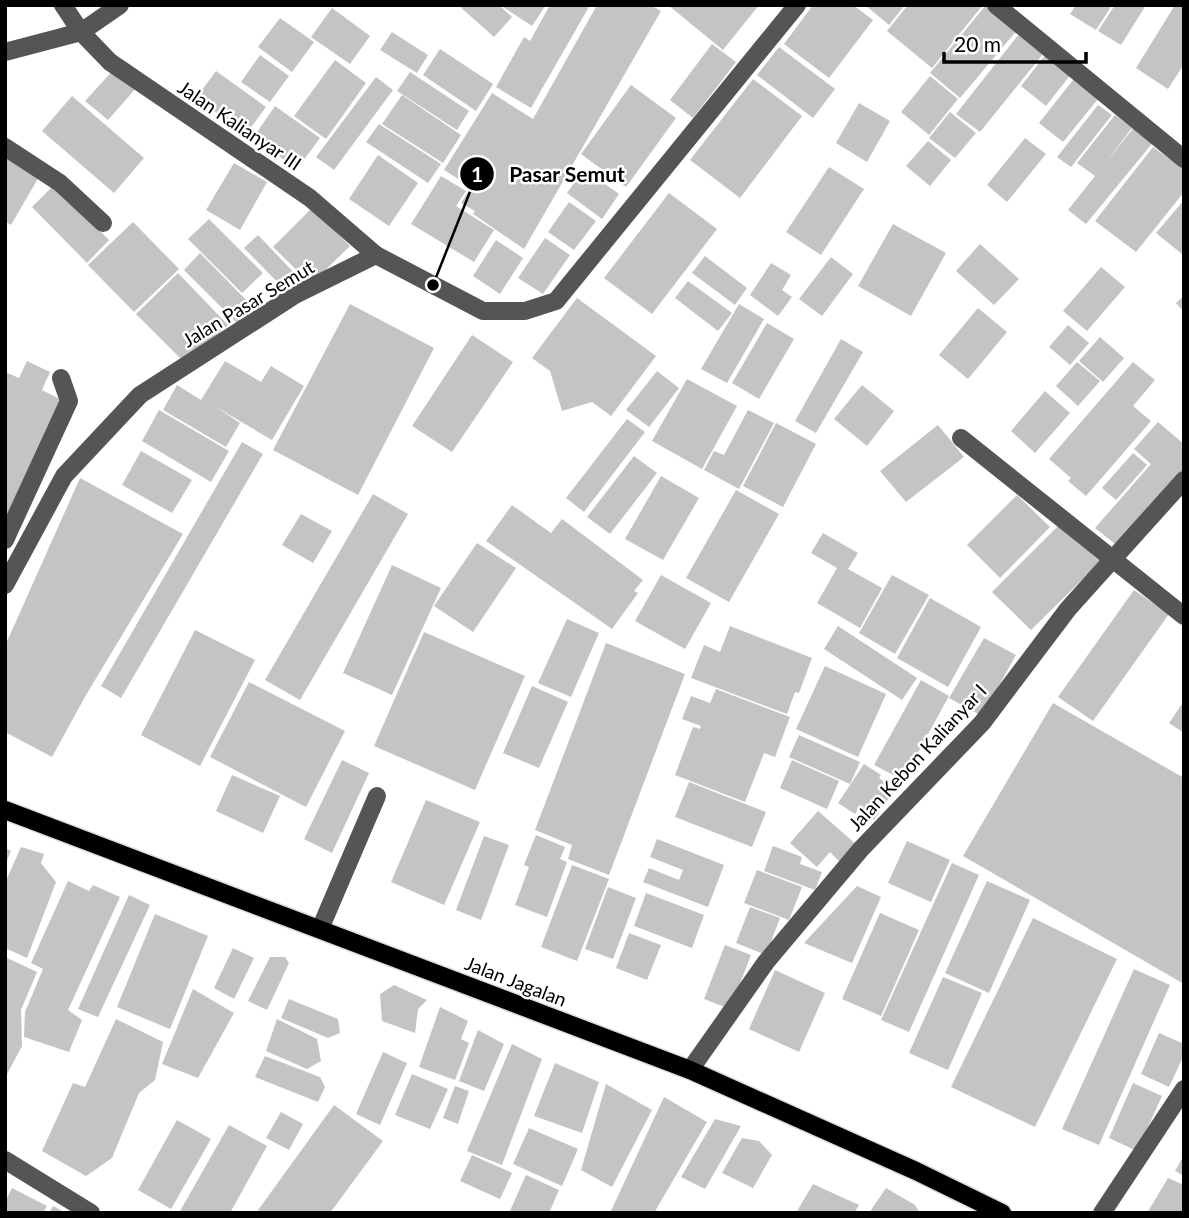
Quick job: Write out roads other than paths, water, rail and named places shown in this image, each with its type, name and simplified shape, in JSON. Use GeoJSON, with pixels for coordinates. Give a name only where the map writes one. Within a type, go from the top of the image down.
{"type":"FeatureCollection","features":[{"type":"Feature","properties":{"kind":"main road","name":"Jalan Jagalan"},"geometry":{"type":"LineString","coordinates":[[5,810],[690,1070],[916,1171],[1002,1213]]}},
{"type":"Feature","properties":{"kind":"street","name":"Jalan Kalianyar III"},"geometry":{"type":"LineString","coordinates":[[63,5],[81,32],[110,62],[310,198],[376,255]]}},
{"type":"Feature","properties":{"kind":"street"},"geometry":{"type":"LineString","coordinates":[[5,52],[81,32],[120,5]]}},
{"type":"Feature","properties":{"kind":"street"},"geometry":{"type":"LineString","coordinates":[[996,5],[1184,159]]}},
{"type":"Feature","properties":{"kind":"street"},"geometry":{"type":"LineString","coordinates":[[376,255],[483,310],[525,311],[556,300],[787,9]]}},
{"type":"Feature","properties":{"kind":"street"},"geometry":{"type":"LineString","coordinates":[[5,147],[60,183],[103,223]]}},
{"type":"Feature","properties":{"kind":"street","name":"Jalan Pasar Semut"},"geometry":{"type":"LineString","coordinates":[[5,585],[64,476],[140,395],[295,295],[376,255]]}},
{"type":"Feature","properties":{"kind":"street"},"geometry":{"type":"LineString","coordinates":[[5,540],[69,401],[61,378]]}},
{"type":"Feature","properties":{"kind":"street"},"geometry":{"type":"LineString","coordinates":[[961,438],[1184,616]]}},
{"type":"Feature","properties":{"kind":"street","name":"Jalan Kebon Kalianyar I"},"geometry":{"type":"LineString","coordinates":[[690,1070],[766,962],[861,849],[982,723],[1068,609],[1184,480]]}},
{"type":"Feature","properties":{"kind":"street"},"geometry":{"type":"LineString","coordinates":[[320,929],[377,796]]}},
{"type":"Feature","properties":{"kind":"street"},"geometry":{"type":"LineString","coordinates":[[1102,1213],[1184,1089]]}},
{"type":"Feature","properties":{"kind":"street"},"geometry":{"type":"LineString","coordinates":[[5,1160],[91,1213]]}},
{"type":"Feature","properties":{"kind":"place","name":"Pasar Semut"},"geometry":{"type":"Point","coordinates":[433,285]}}]}
